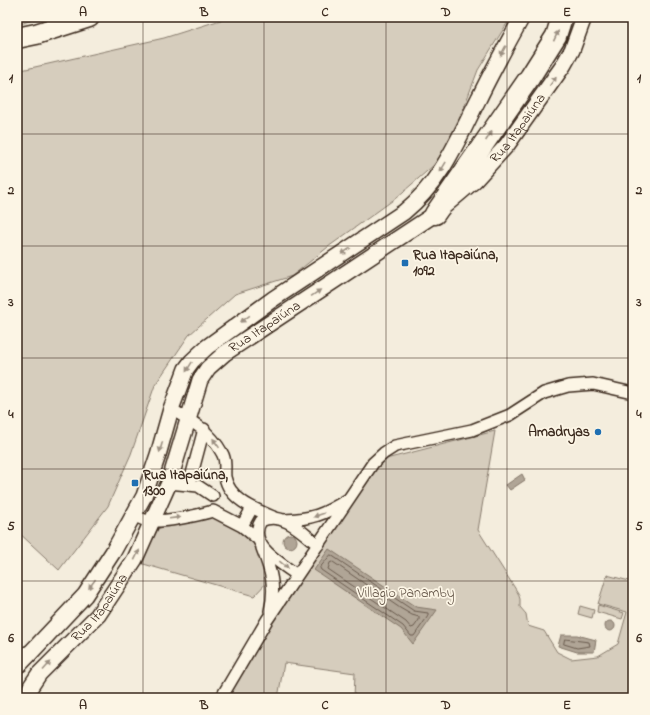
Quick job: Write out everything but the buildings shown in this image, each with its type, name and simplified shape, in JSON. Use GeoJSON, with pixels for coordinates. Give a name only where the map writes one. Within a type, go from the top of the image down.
{"type":"FeatureCollection","features":[{"type":"Feature","properties":{"kind":"highway"},"geometry":{"type":"LineString","coordinates":[[17,39],[89,17]]}},
{"type":"Feature","properties":{"kind":"highway"},"geometry":{"type":"LineString","coordinates":[[435,214],[530,77],[556,36],[562,17]]}},
{"type":"Feature","properties":{"kind":"main road","name":"Rua Itapaiúna"},"geometry":{"type":"LineString","coordinates":[[20,662],[84,595],[113,552],[144,496],[158,455],[171,409],[186,369],[192,361],[207,347],[273,299],[404,212],[435,182],[492,71],[522,17]]}},
{"type":"Feature","properties":{"kind":"main road","name":"Rua Itapaiúna"},"geometry":{"type":"LineString","coordinates":[[25,698],[39,674],[88,627],[109,600],[135,559],[170,483],[190,420],[200,380],[208,368],[225,353],[435,214],[475,180],[507,145],[563,66],[572,50],[584,17]]}},
{"type":"Feature","properties":{"kind":"street"},"geometry":{"type":"LineString","coordinates":[[222,698],[235,673],[267,620],[353,496],[373,463],[384,453],[395,446],[472,430],[510,415],[544,393],[568,386],[593,384],[633,393]]}},
{"type":"Feature","properties":{"kind":"street"},"geometry":{"type":"LineString","coordinates":[[171,409],[204,429],[223,454],[226,463],[225,476],[229,487],[237,497],[252,508],[277,518],[296,528],[318,545]]}},
{"type":"Feature","properties":{"kind":"street"},"geometry":{"type":"LineString","coordinates":[[189,485],[204,429]]}},
{"type":"Feature","properties":{"kind":"street"},"geometry":{"type":"LineString","coordinates":[[170,483],[198,486],[209,493],[213,511]]}},
{"type":"Feature","properties":{"kind":"street"},"geometry":{"type":"LineString","coordinates":[[209,493],[229,487]]}},
{"type":"Feature","properties":{"kind":"street"},"geometry":{"type":"LineString","coordinates":[[267,620],[274,596],[271,570],[260,544],[257,530],[261,521],[277,518],[302,520],[319,516],[353,496]]}},
{"type":"Feature","properties":{"kind":"street"},"geometry":{"type":"LineString","coordinates":[[242,526],[252,508]]}},
{"type":"Feature","properties":{"kind":"street"},"geometry":{"type":"LineString","coordinates":[[134,515],[144,520],[152,521],[197,516],[213,511],[242,526],[260,544],[297,575]]}},
{"type":"Feature","properties":{"kind":"green space"},"geometry":{"type":"Polygon","coordinates":[[[17,17],[42,17],[17,25],[17,17]]]}},
{"type":"Feature","properties":{"kind":"green space"},"geometry":{"type":"Polygon","coordinates":[[[230,17],[511,17],[478,70],[453,136],[434,165],[396,198],[328,247],[292,276],[235,294],[189,335],[155,385],[131,454],[108,506],[59,570],[17,531],[17,71],[164,38],[230,17]]]}},
{"type":"Feature","properties":{"kind":"green space","name":"Villagio Panamby"},"geometry":{"type":"Polygon","coordinates":[[[495,431],[478,530],[518,593],[520,607],[526,614],[528,626],[544,631],[557,652],[571,659],[598,656],[618,644],[627,612],[598,604],[607,575],[633,582],[633,698],[354,698],[355,673],[284,663],[278,698],[226,698],[272,622],[382,460],[495,431]]]}},
{"type":"Feature","properties":{"kind":"green space"},"geometry":{"type":"Polygon","coordinates":[[[213,514],[240,527],[256,541],[269,580],[254,596],[140,563],[158,529],[175,522],[213,514]]]}},
{"type":"Feature","properties":{"kind":"green space"},"geometry":{"type":"Polygon","coordinates":[[[598,605],[624,613],[622,619],[597,612],[598,605]]]}},
{"type":"Feature","properties":{"kind":"green space"},"geometry":{"type":"Polygon","coordinates":[[[580,606],[594,610],[592,618],[578,614],[580,606]]]}},
{"type":"Feature","properties":{"kind":"water"},"geometry":{"type":"Polygon","coordinates":[[[522,474],[525,480],[510,490],[506,485],[522,474]]]}},
{"type":"Feature","properties":{"kind":"water"},"geometry":{"type":"Polygon","coordinates":[[[290,534],[295,536],[297,541],[295,546],[290,548],[285,546],[283,541],[285,536],[290,534]]]}},
{"type":"Feature","properties":{"kind":"water"},"geometry":{"type":"Polygon","coordinates":[[[329,549],[416,607],[437,610],[413,644],[401,629],[314,570],[329,549]]]}},
{"type":"Feature","properties":{"kind":"water"},"geometry":{"type":"Polygon","coordinates":[[[608,621],[612,621],[614,622],[614,630],[608,631],[605,628],[605,624],[608,621]]]}},
{"type":"Feature","properties":{"kind":"water"},"geometry":{"type":"Polygon","coordinates":[[[561,635],[577,635],[596,640],[594,652],[577,652],[558,646],[561,635]]]}},
{"type":"Feature","properties":{"kind":"place","name":"Rua Itapaiúna, 1092"},"geometry":{"type":"Point","coordinates":[405,263]}},
{"type":"Feature","properties":{"kind":"place","name":"Amadryas"},"geometry":{"type":"Point","coordinates":[598,432]}},
{"type":"Feature","properties":{"kind":"place","name":"Rua Itapaiúna, 1300"},"geometry":{"type":"Point","coordinates":[135,483]}}]}
